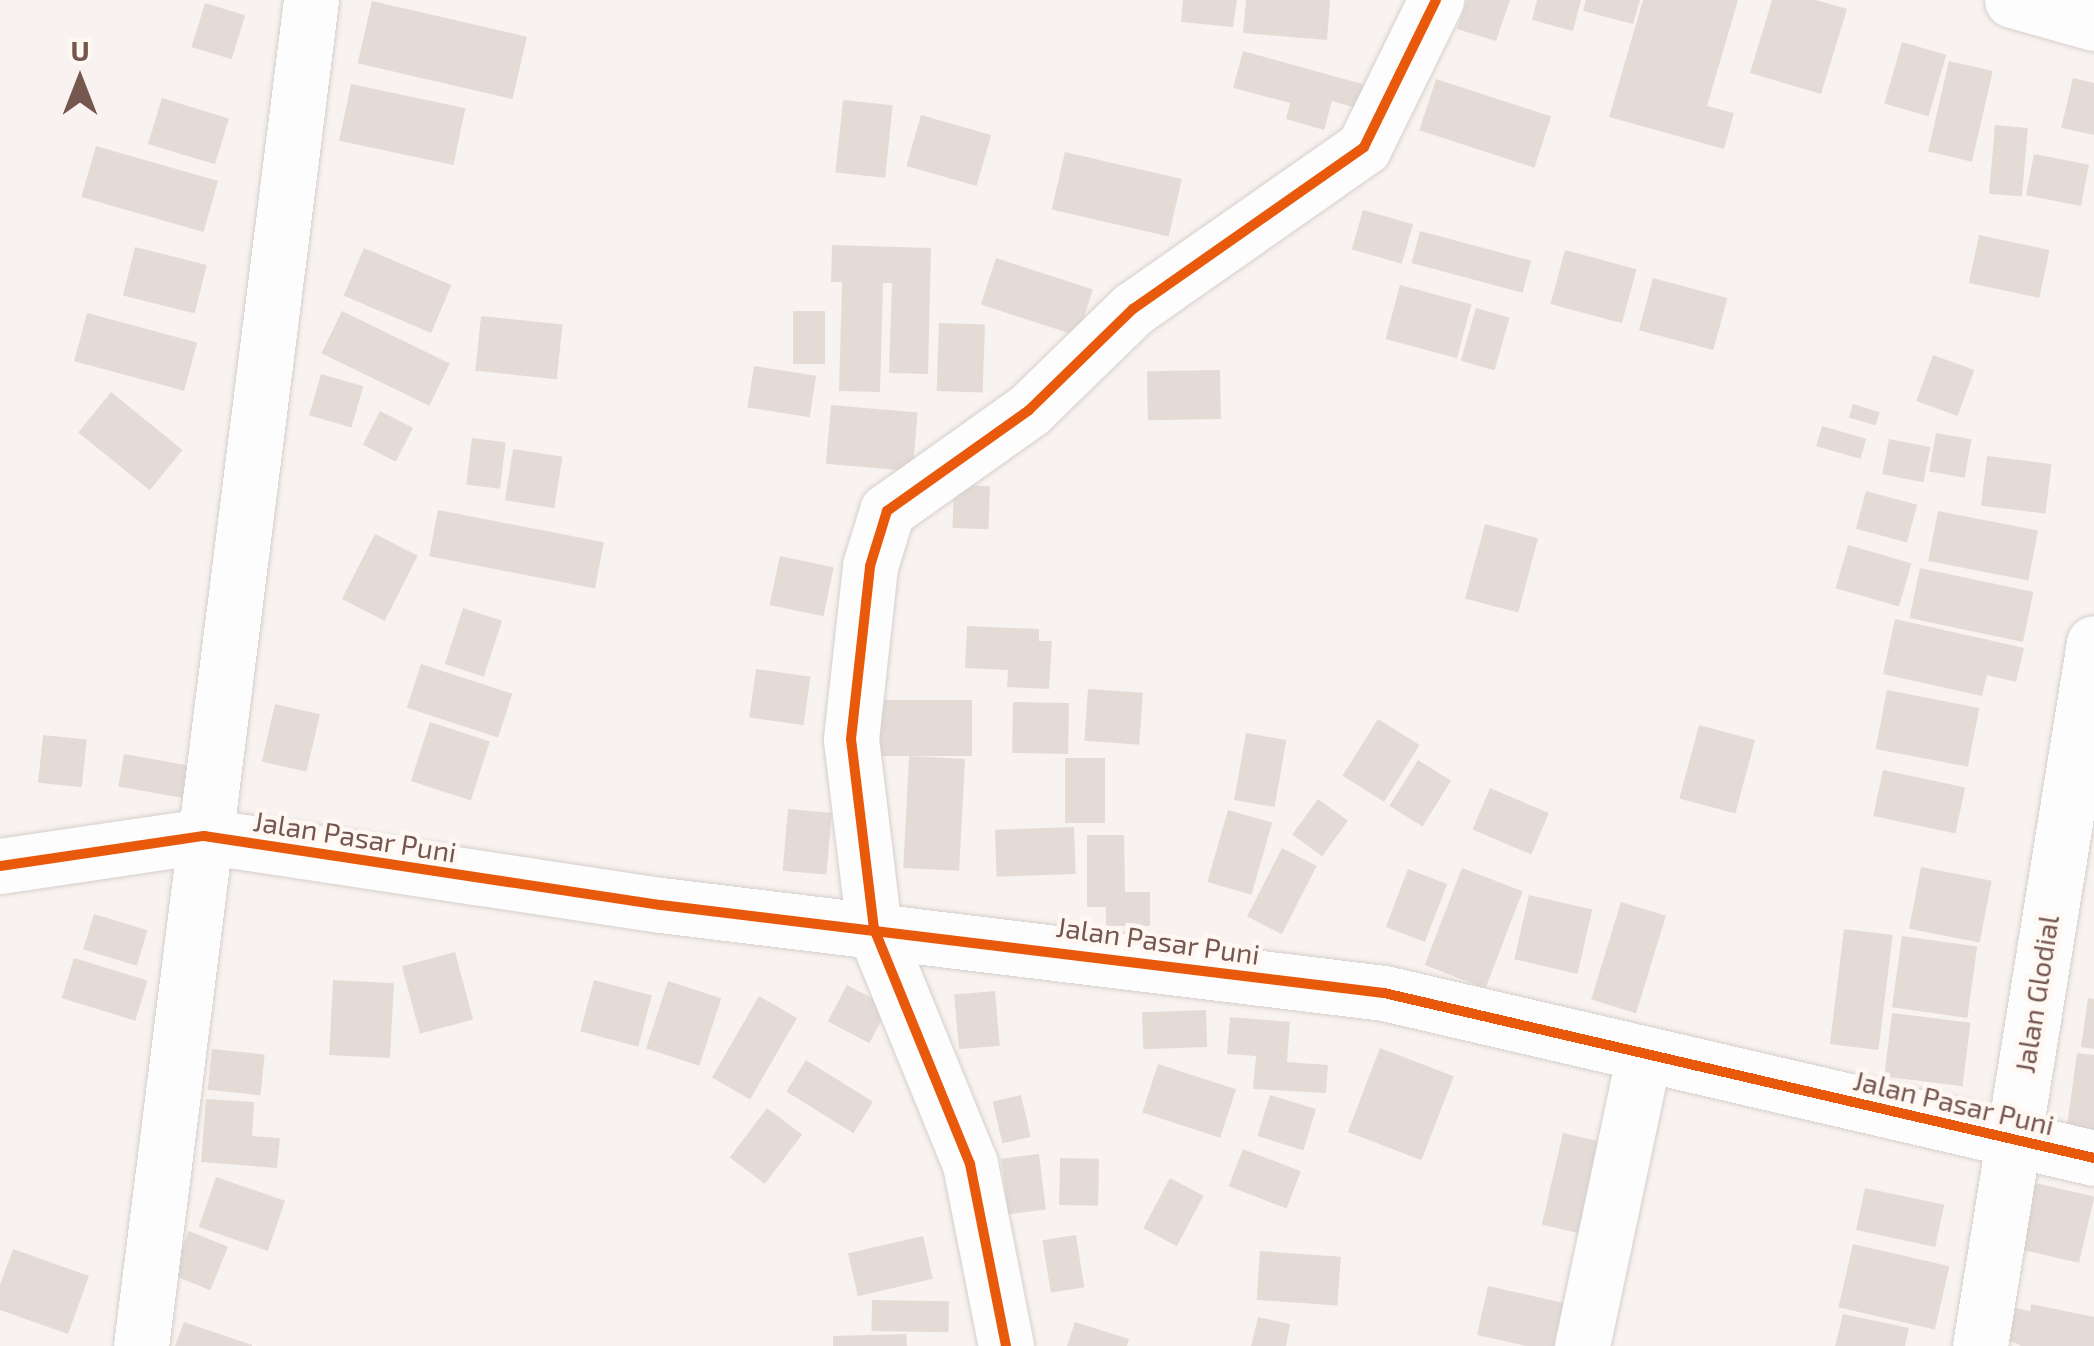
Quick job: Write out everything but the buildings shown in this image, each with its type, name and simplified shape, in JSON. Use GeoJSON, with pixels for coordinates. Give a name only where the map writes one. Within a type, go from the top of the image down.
{"type":"FeatureCollection","features":[{"type":"Feature","properties":{"kind":"street"},"geometry":{"type":"LineString","coordinates":[[141,1346],[310,0]]}},
{"type":"Feature","properties":{"kind":"street"},"geometry":{"type":"LineString","coordinates":[[1006,1346],[970,1164],[874,928],[851,739],[870,566],[886,511],[1029,410],[1133,309],[1364,147],[1436,0]]}},
{"type":"Feature","properties":{"kind":"street"},"geometry":{"type":"LineString","coordinates":[[2012,0],[2094,23]]}},
{"type":"Feature","properties":{"kind":"street","name":"Jalan Glodial"},"geometry":{"type":"LineString","coordinates":[[1980,1346],[2094,643]]}},
{"type":"Feature","properties":{"kind":"street","name":"Jalan Pasar Puni"},"geometry":{"type":"LineString","coordinates":[[0,866],[204,836],[661,905],[874,928],[1384,994],[2094,1158]]}},
{"type":"Feature","properties":{"kind":"street"},"geometry":{"type":"LineString","coordinates":[[1582,1346],[1644,1054]]}},
{"type":"Feature","properties":{"kind":"cycle path"},"geometry":{"type":"LineString","coordinates":[[1006,1346],[970,1164],[874,929],[851,739],[870,566],[887,511],[1029,410],[1133,309],[1364,147],[1436,0]]}},
{"type":"Feature","properties":{"kind":"cycle path"},"geometry":{"type":"LineString","coordinates":[[0,866],[204,836],[661,905],[1384,993],[2094,1158]]}}]}
